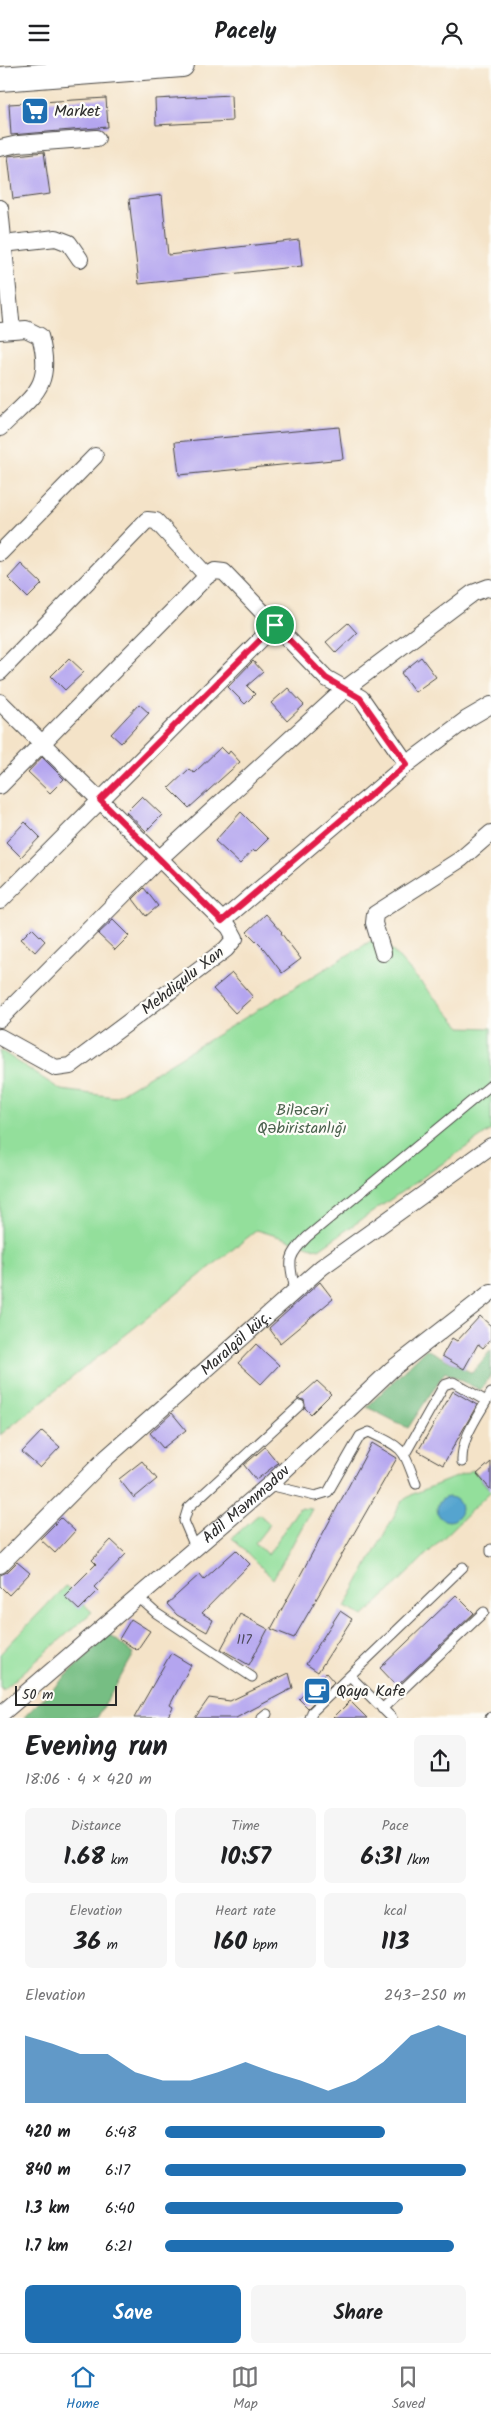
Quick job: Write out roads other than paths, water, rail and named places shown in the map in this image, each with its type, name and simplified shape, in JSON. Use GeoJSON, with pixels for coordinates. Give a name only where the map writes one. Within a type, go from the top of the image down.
{"type":"FeatureCollection","features":[{"type":"Feature","properties":{"kind":"main road"},"geometry":{"type":"LineString","coordinates":[[0,79],[62,70],[182,65]]}},
{"type":"Feature","properties":{"kind":"street"},"geometry":{"type":"LineString","coordinates":[[0,148],[18,144],[97,138]]}},
{"type":"Feature","properties":{"kind":"street"},"geometry":{"type":"LineString","coordinates":[[0,217],[13,330],[40,337],[45,355],[45,374],[37,391],[0,428]]}},
{"type":"Feature","properties":{"kind":"street"},"geometry":{"type":"LineString","coordinates":[[4,244],[56,238],[69,243],[80,259]]}},
{"type":"Feature","properties":{"kind":"street"},"geometry":{"type":"LineString","coordinates":[[0,553],[95,456]]}},
{"type":"Feature","properties":{"kind":"street"},"geometry":{"type":"LineString","coordinates":[[0,672],[147,520],[156,521],[207,576]]}},
{"type":"Feature","properties":{"kind":"street"},"geometry":{"type":"LineString","coordinates":[[0,786],[207,576],[215,571],[224,571],[326,678],[360,698],[407,764]]}},
{"type":"Feature","properties":{"kind":"street"},"geometry":{"type":"LineString","coordinates":[[0,1019],[159,859],[345,689],[473,593],[489,587],[491,589]]}},
{"type":"Feature","properties":{"kind":"street"},"geometry":{"type":"LineString","coordinates":[[0,901],[275,625]]}},
{"type":"Feature","properties":{"kind":"street","name":"Mehdiqulu Xan"},"geometry":{"type":"LineString","coordinates":[[0,702],[222,921],[234,938],[226,949],[70,1067],[56,1068],[0,1037]]}},
{"type":"Feature","properties":{"kind":"street"},"geometry":{"type":"LineString","coordinates":[[222,921],[407,764],[467,719],[491,705]]}},
{"type":"Feature","properties":{"kind":"street"},"geometry":{"type":"LineString","coordinates":[[384,953],[374,923],[375,914],[461,859],[491,833]]}},
{"type":"Feature","properties":{"kind":"street","name":"Maralgöl küç."},"geometry":{"type":"LineString","coordinates":[[0,1565],[106,1458],[322,1267],[491,1145]]}},
{"type":"Feature","properties":{"kind":"street","name":"Adil Məmmədov"},"geometry":{"type":"LineString","coordinates":[[0,1715],[269,1485],[392,1369],[491,1292]]}},
{"type":"Feature","properties":{"kind":"lane"},"geometry":{"type":"LineString","coordinates":[[295,1291],[290,1263],[292,1252],[307,1237],[491,1085]]}},
{"type":"Feature","properties":{"kind":"lane"},"geometry":{"type":"LineString","coordinates":[[405,1454],[444,1385],[453,1382],[489,1397],[461,1450],[462,1462]]}},
{"type":"Feature","properties":{"kind":"lane"},"geometry":{"type":"LineString","coordinates":[[195,1547],[184,1521],[188,1508],[300,1405]]}},
{"type":"Feature","properties":{"kind":"lane"},"geometry":{"type":"LineString","coordinates":[[269,1485],[316,1496],[323,1495],[328,1492],[364,1433],[369,1432],[398,1446],[405,1454],[416,1484]]}},
{"type":"Feature","properties":{"kind":"lane"},"geometry":{"type":"LineString","coordinates":[[310,1718],[312,1712],[463,1567]]}},
{"type":"Feature","properties":{"kind":"lane"},"geometry":{"type":"LineString","coordinates":[[137,1596],[156,1613],[252,1677]]}},
{"type":"Feature","properties":{"kind":"lane"},"geometry":{"type":"LineString","coordinates":[[382,1709],[484,1612]]}},
{"type":"Feature","properties":{"kind":"lane"},"geometry":{"type":"LineString","coordinates":[[350,1676],[392,1718]]}},
{"type":"Feature","properties":{"kind":"water"},"geometry":{"type":"Polygon","coordinates":[[[449,1497],[458,1500],[461,1509],[458,1518],[449,1521],[440,1518],[437,1509],[440,1500],[449,1497]]]}},
{"type":"Feature","properties":{"kind":"place","name":"Market"},"geometry":{"type":"Point","coordinates":[35,111]}},
{"type":"Feature","properties":{"kind":"place","name":"Qaya Kafe"},"geometry":{"type":"Point","coordinates":[317,1691]}},
{"type":"Feature","properties":{"kind":"park label","name":"Biləcəri Qəbiristanlığı"},"geometry":{"type":"Point","coordinates":[302,1119]}}]}
